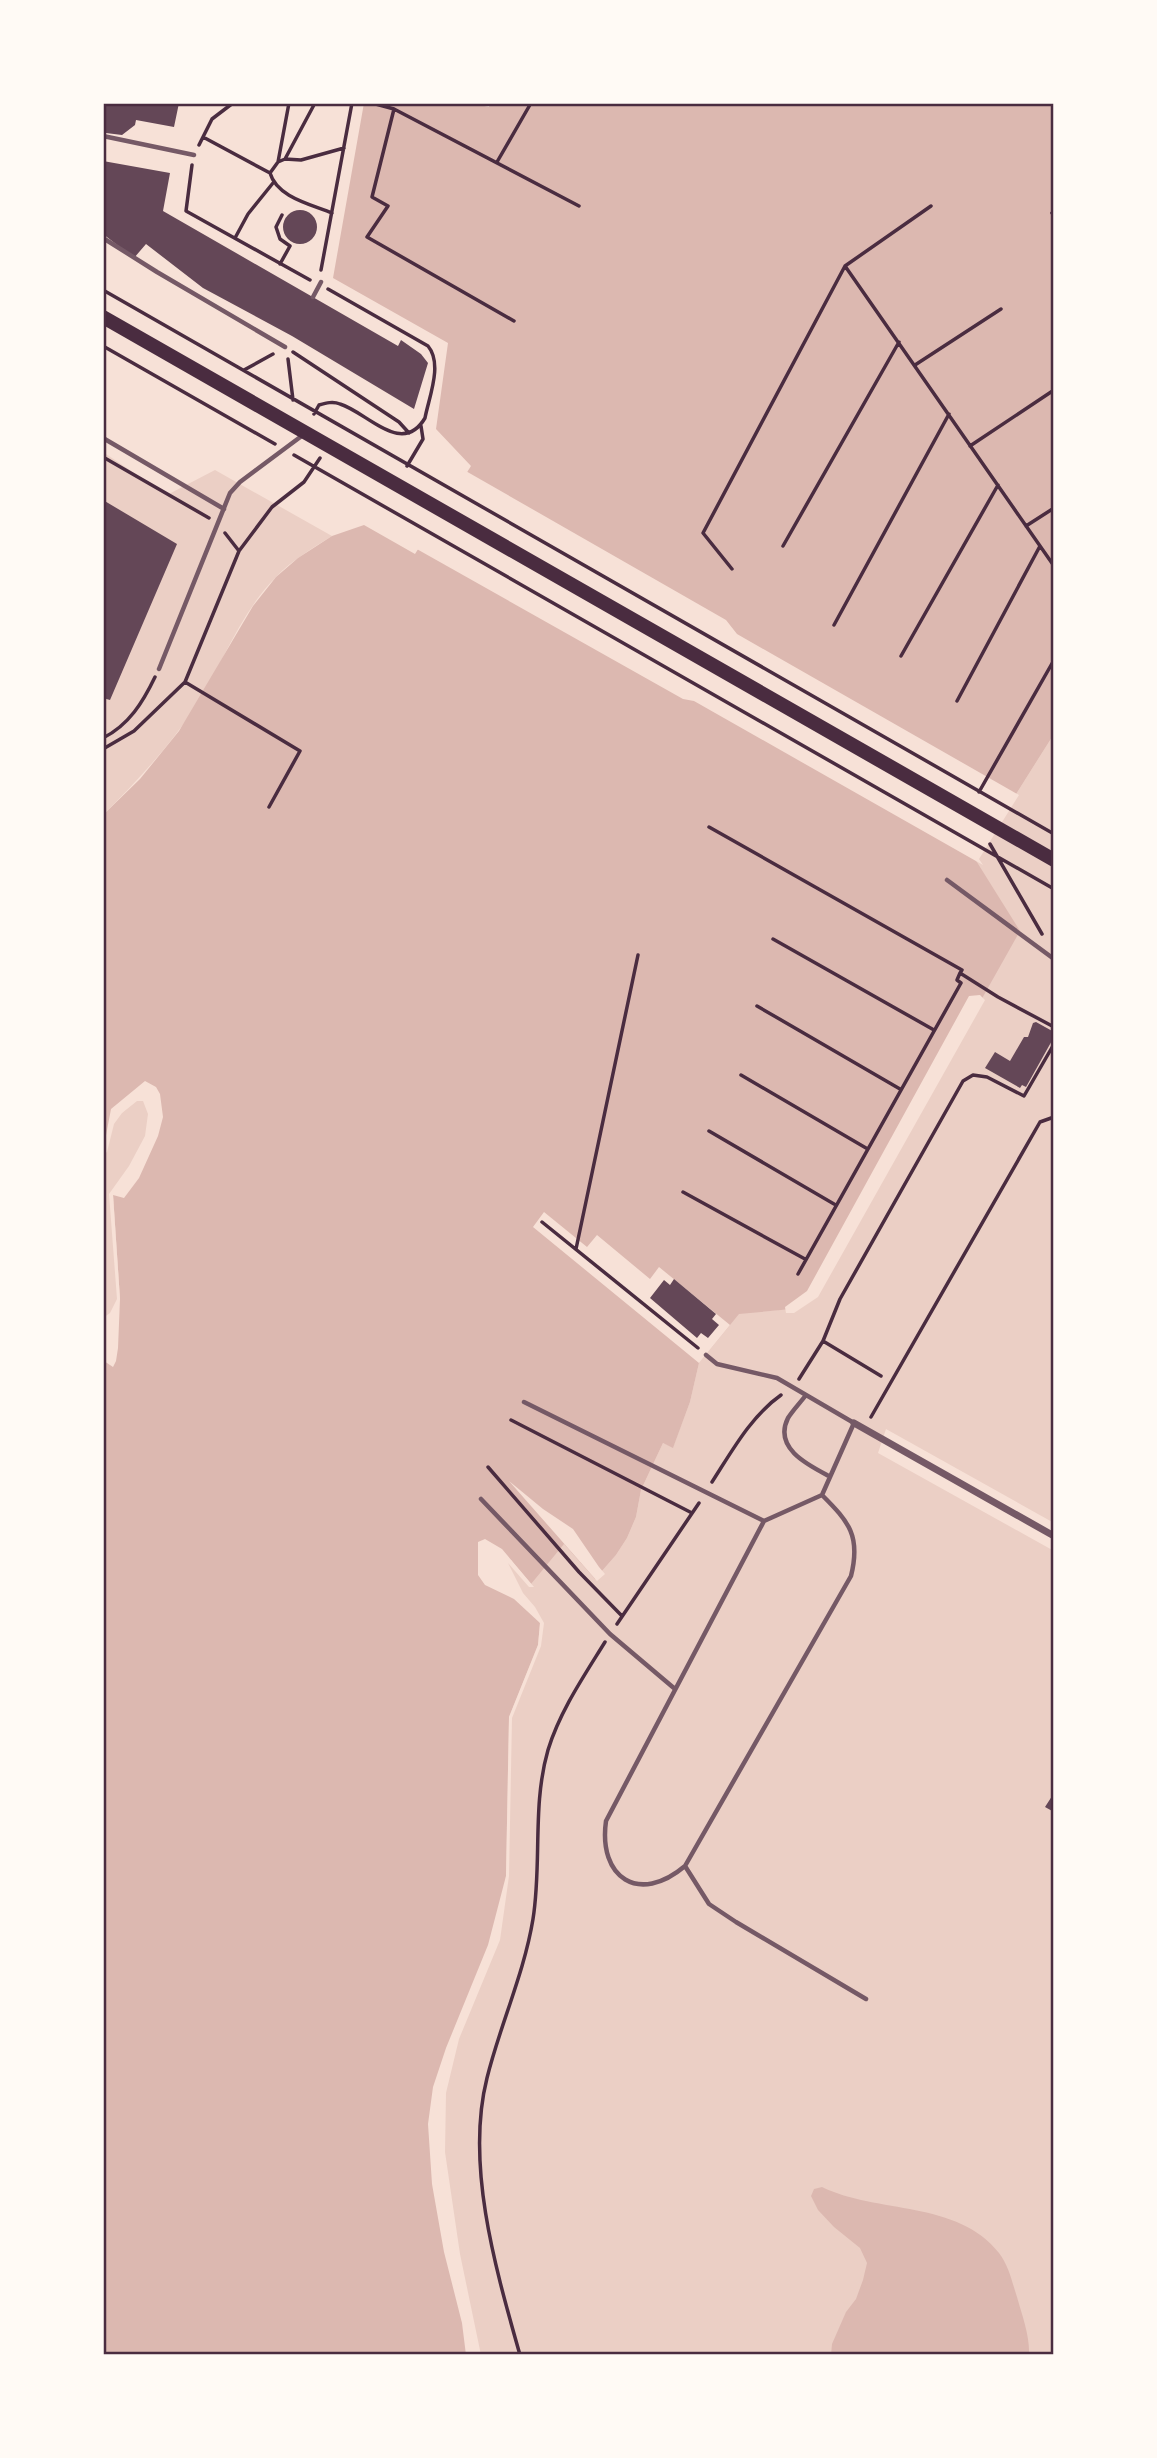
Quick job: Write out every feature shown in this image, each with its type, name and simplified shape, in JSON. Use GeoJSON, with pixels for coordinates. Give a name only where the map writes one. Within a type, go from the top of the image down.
{"type":"FeatureCollection","features":[{"type":"Feature","properties":{"kind":"main road"},"geometry":{"type":"LineString","coordinates":[[103,317],[1054,860]]}},
{"type":"Feature","properties":{"kind":"street"},"geometry":{"type":"LineString","coordinates":[[854,1423],[1054,1536]]}},
{"type":"Feature","properties":{"kind":"lane"},"geometry":{"type":"LineString","coordinates":[[103,136],[194,155]]}},
{"type":"Feature","properties":{"kind":"lane"},"geometry":{"type":"LineString","coordinates":[[103,237],[285,347]]}},
{"type":"Feature","properties":{"kind":"lane"},"geometry":{"type":"LineString","coordinates":[[313,297],[321,282]]}},
{"type":"Feature","properties":{"kind":"lane"},"geometry":{"type":"LineString","coordinates":[[159,669],[230,493],[240,482],[304,434],[412,498]]}},
{"type":"Feature","properties":{"kind":"lane"},"geometry":{"type":"LineString","coordinates":[[103,438],[224,509]]}},
{"type":"Feature","properties":{"kind":"lane"},"geometry":{"type":"LineString","coordinates":[[947,880],[1054,959]]}},
{"type":"Feature","properties":{"kind":"lane"},"geometry":{"type":"LineString","coordinates":[[706,1355],[718,1364],[777,1378],[854,1423],[822,1494],[764,1521],[606,1821],[603,1838],[614,1868],[625,1880],[641,1886],[657,1884],[672,1877],[685,1866],[852,1576],[856,1555],[853,1535],[841,1513],[822,1494]]}},
{"type":"Feature","properties":{"kind":"lane"},"geometry":{"type":"LineString","coordinates":[[806,1395],[787,1420],[785,1437],[793,1454],[803,1463],[830,1476]]}},
{"type":"Feature","properties":{"kind":"lane"},"geometry":{"type":"LineString","coordinates":[[524,1402],[764,1521]]}},
{"type":"Feature","properties":{"kind":"lane"},"geometry":{"type":"LineString","coordinates":[[481,1499],[610,1634],[675,1689]]}},
{"type":"Feature","properties":{"kind":"lane"},"geometry":{"type":"LineString","coordinates":[[685,1866],[709,1904],[866,1998]]}},
{"type":"Feature","properties":{"kind":"path"},"geometry":{"type":"LineString","coordinates":[[233,103],[212,119],[194,155],[186,211],[308,280]]}},
{"type":"Feature","properties":{"kind":"path"},"geometry":{"type":"LineString","coordinates":[[270,173],[278,162],[289,103]]}},
{"type":"Feature","properties":{"kind":"path"},"geometry":{"type":"LineString","coordinates":[[285,159],[315,103]]}},
{"type":"Feature","properties":{"kind":"path"},"geometry":{"type":"LineString","coordinates":[[352,103],[320,274],[321,282],[327,289],[428,346],[434,353],[436,363],[421,426],[422,439],[405,470]]}},
{"type":"Feature","properties":{"kind":"path"},"geometry":{"type":"LineString","coordinates":[[372,103],[394,109],[579,206]]}},
{"type":"Feature","properties":{"kind":"path"},"geometry":{"type":"LineString","coordinates":[[496,163],[531,103]]}},
{"type":"Feature","properties":{"kind":"path"},"geometry":{"type":"LineString","coordinates":[[394,109],[372,197],[388,206],[367,237],[514,321]]}},
{"type":"Feature","properties":{"kind":"path"},"geometry":{"type":"LineString","coordinates":[[202,137],[270,173],[279,190],[332,213]]}},
{"type":"Feature","properties":{"kind":"path"},"geometry":{"type":"LineString","coordinates":[[278,162],[285,159],[301,160],[344,148]]}},
{"type":"Feature","properties":{"kind":"path"},"geometry":{"type":"LineString","coordinates":[[234,238],[248,214],[273,183]]}},
{"type":"Feature","properties":{"kind":"path"},"geometry":{"type":"LineString","coordinates":[[732,569],[703,533],[845,266],[931,206]]}},
{"type":"Feature","properties":{"kind":"path"},"geometry":{"type":"LineString","coordinates":[[280,264],[290,246],[280,239],[276,227],[282,215]]}},
{"type":"Feature","properties":{"kind":"path"},"geometry":{"type":"LineString","coordinates":[[845,266],[1054,566]]}},
{"type":"Feature","properties":{"kind":"path"},"geometry":{"type":"LineString","coordinates":[[103,290],[1054,834]]}},
{"type":"Feature","properties":{"kind":"path"},"geometry":{"type":"LineString","coordinates":[[915,365],[1001,309]]}},
{"type":"Feature","properties":{"kind":"path"},"geometry":{"type":"LineString","coordinates":[[783,546],[899,342]]}},
{"type":"Feature","properties":{"kind":"path"},"geometry":{"type":"LineString","coordinates":[[103,346],[1054,889]]}},
{"type":"Feature","properties":{"kind":"path"},"geometry":{"type":"LineString","coordinates":[[285,347],[293,400],[338,432]]}},
{"type":"Feature","properties":{"kind":"path"},"geometry":{"type":"LineString","coordinates":[[285,347],[399,422],[409,433]]}},
{"type":"Feature","properties":{"kind":"path"},"geometry":{"type":"LineString","coordinates":[[244,370],[259,363]]}},
{"type":"Feature","properties":{"kind":"path"},"geometry":{"type":"LineString","coordinates":[[971,446],[1054,390]]}},
{"type":"Feature","properties":{"kind":"path"},"geometry":{"type":"LineString","coordinates":[[304,434],[319,405],[329,402],[341,404],[392,433],[409,433],[421,426]]}},
{"type":"Feature","properties":{"kind":"path"},"geometry":{"type":"LineString","coordinates":[[835,625],[949,414]]}},
{"type":"Feature","properties":{"kind":"path"},"geometry":{"type":"LineString","coordinates":[[103,457],[219,523],[239,551]]}},
{"type":"Feature","properties":{"kind":"path"},"geometry":{"type":"LineString","coordinates":[[103,749],[134,732],[185,682],[239,551],[271,507],[304,482]]}},
{"type":"Feature","properties":{"kind":"path"},"geometry":{"type":"LineString","coordinates":[[901,656],[998,485]]}},
{"type":"Feature","properties":{"kind":"path"},"geometry":{"type":"LineString","coordinates":[[1026,526],[1054,508]]}},
{"type":"Feature","properties":{"kind":"path"},"geometry":{"type":"LineString","coordinates":[[957,701],[1040,546]]}},
{"type":"Feature","properties":{"kind":"path"},"geometry":{"type":"LineString","coordinates":[[975,799],[1054,660]]}},
{"type":"Feature","properties":{"kind":"path"},"geometry":{"type":"LineString","coordinates":[[103,738],[114,732],[140,707],[159,669]]}},
{"type":"Feature","properties":{"kind":"path"},"geometry":{"type":"LineString","coordinates":[[185,682],[300,751],[269,807]]}},
{"type":"Feature","properties":{"kind":"path"},"geometry":{"type":"LineString","coordinates":[[709,827],[962,971],[957,980],[961,983],[798,1274]]}},
{"type":"Feature","properties":{"kind":"path"},"geometry":{"type":"LineString","coordinates":[[989,843],[1042,935],[1048,940]]}},
{"type":"Feature","properties":{"kind":"path"},"geometry":{"type":"LineString","coordinates":[[773,939],[934,1030]]}},
{"type":"Feature","properties":{"kind":"path"},"geometry":{"type":"LineString","coordinates":[[576,1249],[638,955]]}},
{"type":"Feature","properties":{"kind":"path"},"geometry":{"type":"LineString","coordinates":[[960,973],[998,998],[1054,1027]]}},
{"type":"Feature","properties":{"kind":"path"},"geometry":{"type":"LineString","coordinates":[[757,1006],[900,1089]]}},
{"type":"Feature","properties":{"kind":"path"},"geometry":{"type":"LineString","coordinates":[[719,1472],[754,1420],[770,1403],[793,1388],[807,1369],[823,1341],[840,1299],[963,1081],[973,1075],[987,1077],[1024,1096],[1054,1044]]}},
{"type":"Feature","properties":{"kind":"path"},"geometry":{"type":"LineString","coordinates":[[741,1075],[866,1149]]}},
{"type":"Feature","properties":{"kind":"path"},"geometry":{"type":"LineString","coordinates":[[864,1429],[1040,1122],[1054,1117]]}},
{"type":"Feature","properties":{"kind":"path"},"geometry":{"type":"LineString","coordinates":[[709,1132],[835,1205]]}},
{"type":"Feature","properties":{"kind":"path"},"geometry":{"type":"LineString","coordinates":[[683,1192],[806,1259]]}},
{"type":"Feature","properties":{"kind":"path"},"geometry":{"type":"LineString","coordinates":[[542,1222],[706,1355]]}},
{"type":"Feature","properties":{"kind":"path"},"geometry":{"type":"LineString","coordinates":[[823,1341],[881,1376]]}},
{"type":"Feature","properties":{"kind":"path"},"geometry":{"type":"LineString","coordinates":[[488,1466],[579,1572],[622,1617],[692,1513],[511,1420]]}},
{"type":"Feature","properties":{"kind":"path"},"geometry":{"type":"LineString","coordinates":[[520,2355],[505,2300],[488,2215],[480,2166],[480,2122],[486,2079],[530,1937],[537,1892],[538,1828],[548,1752],[563,1714],[596,1656]]}},
{"type":"Feature","properties":{"kind":"shaded area"},"geometry":{"type":"Polygon","coordinates":[[[364,103],[470,103],[489,107],[490,103],[1054,103],[1054,734],[975,859],[1020,931],[815,1295],[792,1309],[739,1314],[699,1363],[690,1402],[673,1448],[663,1443],[641,1490],[636,1517],[627,1538],[595,1579],[564,1544],[531,1584],[511,1560],[504,1564],[540,1623],[538,1645],[509,1717],[506,1876],[496,1940],[456,2037],[442,2092],[441,2152],[477,2355],[103,2355],[103,1322],[113,1315],[120,1299],[113,1194],[148,1137],[150,1106],[140,1097],[126,1108],[108,1133],[103,1151],[103,815],[140,779],[179,731],[253,606],[276,577],[298,558],[332,536],[364,525],[415,554],[471,466],[436,429],[448,343],[333,278],[364,103]]]}},
{"type":"Feature","properties":{"kind":"shaded area"},"geometry":{"type":"Polygon","coordinates":[[[103,452],[167,495],[215,470],[332,536],[289,565],[263,592],[241,624],[184,723],[151,764],[103,815],[103,452]]]}},
{"type":"Feature","properties":{"kind":"shaded area"},"geometry":{"type":"Polygon","coordinates":[[[1054,734],[1054,1523],[886,1429],[878,1453],[1054,1551],[1054,2355],[477,2355],[441,2152],[442,2092],[504,1564],[564,1544],[596,1578],[627,1538],[636,1517],[641,1490],[663,1443],[673,1447],[690,1402],[699,1363],[739,1313],[792,1309],[975,859],[1054,734]]]}},
{"type":"Feature","properties":{"kind":"shaded area"},"geometry":{"type":"Polygon","coordinates":[[[140,1097],[150,1106],[148,1137],[113,1194],[120,1299],[113,1315],[103,1322],[103,1151],[111,1122],[140,1097]]]}},
{"type":"Feature","properties":{"kind":"shaded area"},"geometry":{"type":"Polygon","coordinates":[[[822,2187],[867,2201],[939,2216],[962,2224],[982,2236],[999,2253],[1008,2269],[1025,2326],[1029,2355],[831,2355],[832,2344],[846,2312],[856,2299],[867,2263],[860,2248],[818,2210],[811,2196],[814,2189],[822,2187]]]}},
{"type":"Feature","properties":{"kind":"pier"},"geometry":{"type":"Polygon","coordinates":[[[464,470],[726,620],[737,634],[1019,795],[979,859],[983,865],[694,701],[683,699],[415,548],[464,470]]]}},
{"type":"Feature","properties":{"kind":"pier"},"geometry":{"type":"Polygon","coordinates":[[[980,995],[985,1000],[818,1297],[794,1313],[786,1313],[785,1307],[807,1291],[969,996],[980,995]]]}},
{"type":"Feature","properties":{"kind":"pier"},"geometry":{"type":"Polygon","coordinates":[[[145,1081],[156,1087],[160,1094],[163,1117],[158,1136],[139,1178],[124,1198],[113,1195],[120,1299],[118,1348],[113,1367],[104,1361],[103,1342],[103,1318],[110,1313],[117,1299],[109,1194],[129,1166],[145,1136],[148,1114],[143,1101],[137,1101],[122,1113],[114,1124],[107,1152],[104,1154],[103,1151],[111,1109],[145,1081]]]}},
{"type":"Feature","properties":{"kind":"pier"},"geometry":{"type":"Polygon","coordinates":[[[544,1212],[587,1247],[597,1235],[650,1279],[659,1267],[730,1325],[699,1363],[533,1227],[544,1212]]]}},
{"type":"Feature","properties":{"kind":"pier"},"geometry":{"type":"Polygon","coordinates":[[[509,1481],[573,1529],[605,1574],[597,1581],[509,1481]]]}},
{"type":"Feature","properties":{"kind":"pier"},"geometry":{"type":"Polygon","coordinates":[[[485,1539],[502,1549],[534,1587],[529,1587],[508,1563],[523,1593],[544,1623],[541,1646],[512,1718],[509,1876],[500,1940],[459,2039],[446,2093],[445,2152],[460,2254],[481,2355],[466,2355],[462,2323],[444,2252],[432,2184],[428,2124],[433,2087],[488,1945],[506,1876],[509,1717],[538,1645],[540,1623],[514,1599],[485,1585],[478,1575],[478,1542],[485,1539]]]}},
{"type":"Feature","properties":{"kind":"building"},"geometry":{"type":"Polygon","coordinates":[[[103,103],[179,103],[174,127],[136,120],[135,125],[122,135],[106,133],[103,128],[103,103]]]}},
{"type":"Feature","properties":{"kind":"building"},"geometry":{"type":"Polygon","coordinates":[[[103,161],[170,173],[163,211],[398,346],[401,340],[421,354],[428,363],[414,409],[292,336],[203,288],[146,244],[134,258],[103,234],[103,161]]]}},
{"type":"Feature","properties":{"kind":"building"},"geometry":{"type":"Polygon","coordinates":[[[300,210],[312,215],[317,227],[312,239],[300,244],[288,239],[283,227],[288,215],[300,210]]]}},
{"type":"Feature","properties":{"kind":"building"},"geometry":{"type":"Polygon","coordinates":[[[103,500],[177,544],[110,700],[103,698],[103,500]]]}},
{"type":"Feature","properties":{"kind":"building"},"geometry":{"type":"Polygon","coordinates":[[[1036,1022],[1054,1032],[1054,1037],[1026,1087],[1022,1085],[1020,1088],[985,1068],[995,1052],[1010,1061],[1036,1022]]]}},
{"type":"Feature","properties":{"kind":"building"},"geometry":{"type":"Polygon","coordinates":[[[674,1279],[716,1314],[712,1319],[719,1325],[708,1338],[701,1333],[697,1338],[650,1298],[664,1280],[670,1285],[674,1279]]]}},
{"type":"Feature","properties":{"kind":"building"},"geometry":{"type":"Polygon","coordinates":[[[1054,1793],[1054,1812],[1045,1807],[1054,1793]]]}}]}
